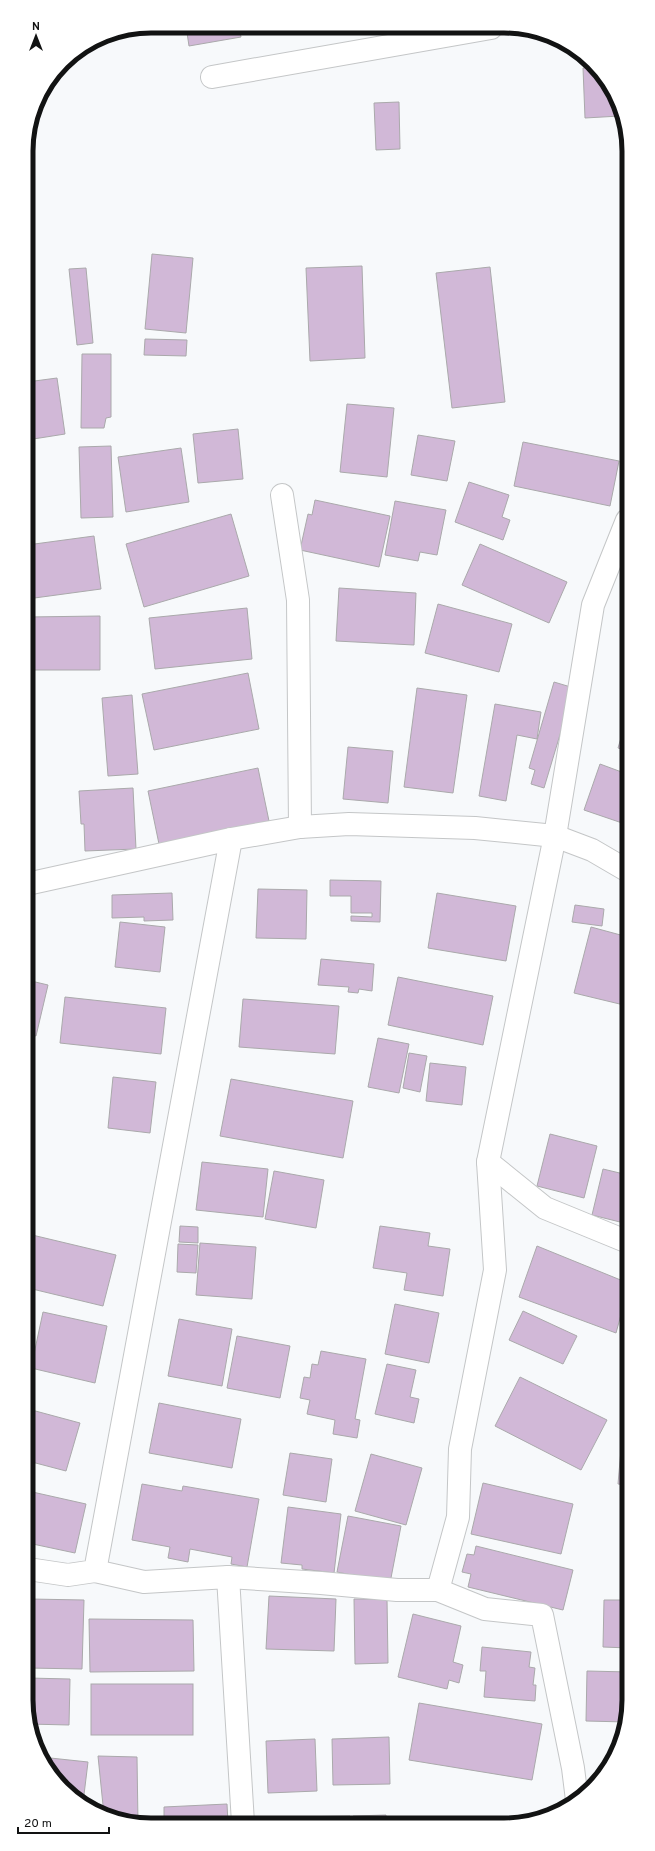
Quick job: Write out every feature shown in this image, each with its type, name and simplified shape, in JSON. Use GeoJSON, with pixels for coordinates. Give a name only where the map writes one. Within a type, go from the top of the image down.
{"type":"FeatureCollection","features":[{"type":"Feature","properties":{"kind":"street"},"geometry":{"type":"LineString","coordinates":[[212,77],[463,33]]}},
{"type":"Feature","properties":{"kind":"street"},"geometry":{"type":"LineString","coordinates":[[282,495],[298,600],[300,827]]}},
{"type":"Feature","properties":{"kind":"street"},"geometry":{"type":"LineString","coordinates":[[438,1590],[458,1517],[460,1449],[495,1270],[488,1162],[555,836],[593,605],[622,532]]}},
{"type":"Feature","properties":{"kind":"street"},"geometry":{"type":"LineString","coordinates":[[33,883],[230,838],[300,827],[349,824],[467,828],[555,836],[592,850],[622,868]]}},
{"type":"Feature","properties":{"kind":"street"},"geometry":{"type":"LineString","coordinates":[[95,1571],[230,838]]}},
{"type":"Feature","properties":{"kind":"street"},"geometry":{"type":"LineString","coordinates":[[488,1162],[545,1208],[622,1240]]}},
{"type":"Feature","properties":{"kind":"street"},"geometry":{"type":"LineString","coordinates":[[33,1570],[68,1575],[95,1571],[144,1582],[228,1577],[397,1590],[438,1590],[485,1609],[542,1616],[573,1768],[576,1793]]}},
{"type":"Feature","properties":{"kind":"street"},"geometry":{"type":"LineString","coordinates":[[228,1577],[243,1818]]}},
{"type":"Feature","properties":{"kind":"building"},"geometry":{"type":"Polygon","coordinates":[[[187,33],[240,33],[241,37],[189,46],[187,33]]]}},
{"type":"Feature","properties":{"kind":"building"},"geometry":{"type":"Polygon","coordinates":[[[583,68],[587,68],[598,79],[610,99],[617,116],[585,118],[583,68]]]}},
{"type":"Feature","properties":{"kind":"building"},"geometry":{"type":"Polygon","coordinates":[[[399,102],[400,149],[376,150],[374,103],[399,102]]]}},
{"type":"Feature","properties":{"kind":"building"},"geometry":{"type":"Polygon","coordinates":[[[152,254],[193,258],[186,333],[145,329],[152,254]]]}},
{"type":"Feature","properties":{"kind":"building"},"geometry":{"type":"Polygon","coordinates":[[[362,266],[365,358],[310,361],[306,268],[362,266]]]}},
{"type":"Feature","properties":{"kind":"building"},"geometry":{"type":"Polygon","coordinates":[[[490,267],[505,402],[452,408],[436,273],[490,267]]]}},
{"type":"Feature","properties":{"kind":"building"},"geometry":{"type":"Polygon","coordinates":[[[86,268],[93,343],[77,345],[69,269],[86,268]]]}},
{"type":"Feature","properties":{"kind":"building"},"geometry":{"type":"Polygon","coordinates":[[[145,339],[187,340],[186,356],[144,355],[145,339]]]}},
{"type":"Feature","properties":{"kind":"building"},"geometry":{"type":"Polygon","coordinates":[[[82,354],[111,354],[111,417],[106,418],[104,428],[81,428],[82,354]]]}},
{"type":"Feature","properties":{"kind":"building"},"geometry":{"type":"Polygon","coordinates":[[[57,378],[65,434],[33,439],[33,381],[57,378]]]}},
{"type":"Feature","properties":{"kind":"building"},"geometry":{"type":"Polygon","coordinates":[[[347,404],[394,408],[387,477],[340,472],[347,404]]]}},
{"type":"Feature","properties":{"kind":"building"},"geometry":{"type":"Polygon","coordinates":[[[238,429],[243,479],[198,483],[193,434],[238,429]]]}},
{"type":"Feature","properties":{"kind":"building"},"geometry":{"type":"Polygon","coordinates":[[[418,435],[455,441],[447,481],[411,475],[418,435]]]}},
{"type":"Feature","properties":{"kind":"building"},"geometry":{"type":"Polygon","coordinates":[[[523,442],[619,461],[610,506],[514,486],[523,442]]]}},
{"type":"Feature","properties":{"kind":"building"},"geometry":{"type":"Polygon","coordinates":[[[111,446],[113,517],[81,518],[79,447],[111,446]]]}},
{"type":"Feature","properties":{"kind":"building"},"geometry":{"type":"Polygon","coordinates":[[[181,448],[189,502],[126,512],[118,457],[181,448]]]}},
{"type":"Feature","properties":{"kind":"building"},"geometry":{"type":"Polygon","coordinates":[[[469,482],[509,495],[502,517],[510,520],[503,540],[455,522],[469,482]]]}},
{"type":"Feature","properties":{"kind":"building"},"geometry":{"type":"Polygon","coordinates":[[[315,500],[390,516],[379,567],[300,550],[308,514],[312,515],[315,500]]]}},
{"type":"Feature","properties":{"kind":"building"},"geometry":{"type":"Polygon","coordinates":[[[395,501],[446,510],[437,555],[420,552],[418,561],[385,555],[395,501]]]}},
{"type":"Feature","properties":{"kind":"building"},"geometry":{"type":"Polygon","coordinates":[[[231,514],[249,576],[144,607],[126,544],[231,514]]]}},
{"type":"Feature","properties":{"kind":"building"},"geometry":{"type":"Polygon","coordinates":[[[94,536],[101,589],[33,598],[33,544],[94,536]]]}},
{"type":"Feature","properties":{"kind":"building"},"geometry":{"type":"Polygon","coordinates":[[[480,544],[567,582],[549,623],[462,585],[480,544]]]}},
{"type":"Feature","properties":{"kind":"building"},"geometry":{"type":"Polygon","coordinates":[[[339,588],[416,593],[414,645],[336,641],[339,588]]]}},
{"type":"Feature","properties":{"kind":"building"},"geometry":{"type":"Polygon","coordinates":[[[438,604],[512,624],[499,672],[425,653],[438,604]]]}},
{"type":"Feature","properties":{"kind":"building"},"geometry":{"type":"Polygon","coordinates":[[[247,608],[252,659],[155,669],[149,618],[247,608]]]}},
{"type":"Feature","properties":{"kind":"building"},"geometry":{"type":"Polygon","coordinates":[[[100,616],[100,670],[33,670],[33,617],[100,616]]]}},
{"type":"Feature","properties":{"kind":"building"},"geometry":{"type":"Polygon","coordinates":[[[248,673],[259,729],[154,750],[142,694],[248,673]]]}},
{"type":"Feature","properties":{"kind":"building"},"geometry":{"type":"Polygon","coordinates":[[[554,682],[574,688],[544,788],[531,784],[535,770],[529,768],[554,682]]]}},
{"type":"Feature","properties":{"kind":"building"},"geometry":{"type":"Polygon","coordinates":[[[417,688],[467,695],[453,793],[404,787],[417,688]]]}},
{"type":"Feature","properties":{"kind":"building"},"geometry":{"type":"Polygon","coordinates":[[[132,695],[138,774],[108,776],[102,698],[132,695]]]}},
{"type":"Feature","properties":{"kind":"building"},"geometry":{"type":"Polygon","coordinates":[[[495,704],[541,712],[537,739],[517,735],[506,801],[479,796],[495,704]]]}},
{"type":"Feature","properties":{"kind":"building"},"geometry":{"type":"Polygon","coordinates":[[[622,735],[622,749],[618,748],[622,735]]]}},
{"type":"Feature","properties":{"kind":"building"},"geometry":{"type":"Polygon","coordinates":[[[348,747],[393,751],[388,803],[343,799],[348,747]]]}},
{"type":"Feature","properties":{"kind":"building"},"geometry":{"type":"Polygon","coordinates":[[[600,764],[622,772],[622,823],[584,810],[600,764]]]}},
{"type":"Feature","properties":{"kind":"building"},"geometry":{"type":"Polygon","coordinates":[[[258,768],[269,821],[159,844],[148,791],[258,768]]]}},
{"type":"Feature","properties":{"kind":"building"},"geometry":{"type":"Polygon","coordinates":[[[133,788],[136,849],[85,851],[84,824],[81,824],[79,791],[133,788]]]}},
{"type":"Feature","properties":{"kind":"building"},"geometry":{"type":"Polygon","coordinates":[[[330,880],[381,881],[380,922],[351,921],[351,916],[372,917],[372,913],[351,913],[351,896],[330,896],[330,880]]]}},
{"type":"Feature","properties":{"kind":"building"},"geometry":{"type":"Polygon","coordinates":[[[258,889],[307,890],[306,939],[256,938],[258,889]]]}},
{"type":"Feature","properties":{"kind":"building"},"geometry":{"type":"Polygon","coordinates":[[[172,893],[173,920],[144,921],[144,917],[112,918],[112,895],[172,893]]]}},
{"type":"Feature","properties":{"kind":"building"},"geometry":{"type":"Polygon","coordinates":[[[437,893],[516,906],[506,961],[428,948],[437,893]]]}},
{"type":"Feature","properties":{"kind":"building"},"geometry":{"type":"Polygon","coordinates":[[[575,905],[604,909],[602,926],[572,922],[575,905]]]}},
{"type":"Feature","properties":{"kind":"building"},"geometry":{"type":"Polygon","coordinates":[[[120,922],[165,927],[160,972],[115,967],[120,922]]]}},
{"type":"Feature","properties":{"kind":"building"},"geometry":{"type":"Polygon","coordinates":[[[591,927],[622,935],[622,1005],[574,993],[591,927]]]}},
{"type":"Feature","properties":{"kind":"building"},"geometry":{"type":"Polygon","coordinates":[[[321,959],[374,964],[372,991],[359,989],[358,993],[348,992],[349,987],[318,985],[321,959]]]}},
{"type":"Feature","properties":{"kind":"building"},"geometry":{"type":"Polygon","coordinates":[[[398,977],[493,996],[483,1045],[388,1025],[398,977]]]}},
{"type":"Feature","properties":{"kind":"building"},"geometry":{"type":"Polygon","coordinates":[[[33,981],[48,985],[36,1036],[33,1035],[33,981]]]}},
{"type":"Feature","properties":{"kind":"building"},"geometry":{"type":"Polygon","coordinates":[[[65,997],[166,1008],[161,1054],[60,1043],[65,997]]]}},
{"type":"Feature","properties":{"kind":"building"},"geometry":{"type":"Polygon","coordinates":[[[243,999],[339,1006],[335,1054],[239,1047],[243,999]]]}},
{"type":"Feature","properties":{"kind":"building"},"geometry":{"type":"Polygon","coordinates":[[[378,1038],[409,1044],[399,1093],[368,1087],[378,1038]]]}},
{"type":"Feature","properties":{"kind":"building"},"geometry":{"type":"Polygon","coordinates":[[[409,1053],[427,1056],[420,1092],[403,1088],[409,1053]]]}},
{"type":"Feature","properties":{"kind":"building"},"geometry":{"type":"Polygon","coordinates":[[[430,1063],[466,1067],[462,1105],[426,1101],[430,1063]]]}},
{"type":"Feature","properties":{"kind":"building"},"geometry":{"type":"Polygon","coordinates":[[[113,1077],[156,1082],[150,1133],[108,1128],[113,1077]]]}},
{"type":"Feature","properties":{"kind":"building"},"geometry":{"type":"Polygon","coordinates":[[[231,1079],[353,1101],[343,1158],[220,1136],[231,1079]]]}},
{"type":"Feature","properties":{"kind":"building"},"geometry":{"type":"Polygon","coordinates":[[[550,1134],[597,1146],[584,1198],[537,1186],[550,1134]]]}},
{"type":"Feature","properties":{"kind":"building"},"geometry":{"type":"Polygon","coordinates":[[[202,1162],[268,1169],[263,1217],[196,1210],[202,1162]]]}},
{"type":"Feature","properties":{"kind":"building"},"geometry":{"type":"Polygon","coordinates":[[[603,1169],[622,1174],[622,1222],[592,1215],[603,1169]]]}},
{"type":"Feature","properties":{"kind":"building"},"geometry":{"type":"Polygon","coordinates":[[[274,1171],[324,1180],[316,1228],[265,1219],[274,1171]]]}},
{"type":"Feature","properties":{"kind":"building"},"geometry":{"type":"Polygon","coordinates":[[[180,1226],[198,1227],[198,1243],[179,1242],[180,1226]]]}},
{"type":"Feature","properties":{"kind":"building"},"geometry":{"type":"Polygon","coordinates":[[[380,1226],[430,1233],[428,1246],[450,1249],[443,1296],[404,1290],[407,1273],[373,1268],[380,1226]]]}},
{"type":"Feature","properties":{"kind":"building"},"geometry":{"type":"Polygon","coordinates":[[[33,1235],[116,1255],[103,1306],[33,1289],[33,1235]]]}},
{"type":"Feature","properties":{"kind":"building"},"geometry":{"type":"Polygon","coordinates":[[[200,1243],[256,1247],[252,1299],[196,1295],[200,1243]]]}},
{"type":"Feature","properties":{"kind":"building"},"geometry":{"type":"Polygon","coordinates":[[[178,1244],[198,1245],[196,1273],[177,1272],[178,1244]]]}},
{"type":"Feature","properties":{"kind":"building"},"geometry":{"type":"Polygon","coordinates":[[[537,1246],[622,1281],[622,1311],[616,1333],[519,1297],[537,1246]]]}},
{"type":"Feature","properties":{"kind":"building"},"geometry":{"type":"Polygon","coordinates":[[[395,1304],[439,1313],[429,1363],[385,1354],[395,1304]]]}},
{"type":"Feature","properties":{"kind":"building"},"geometry":{"type":"Polygon","coordinates":[[[523,1311],[577,1336],[563,1364],[509,1340],[523,1311]]]}},
{"type":"Feature","properties":{"kind":"building"},"geometry":{"type":"Polygon","coordinates":[[[43,1312],[107,1326],[95,1383],[33,1368],[33,1359],[43,1312]]]}},
{"type":"Feature","properties":{"kind":"building"},"geometry":{"type":"Polygon","coordinates":[[[179,1319],[232,1329],[222,1386],[168,1376],[179,1319]]]}},
{"type":"Feature","properties":{"kind":"building"},"geometry":{"type":"Polygon","coordinates":[[[237,1336],[290,1346],[280,1398],[227,1388],[237,1336]]]}},
{"type":"Feature","properties":{"kind":"building"},"geometry":{"type":"Polygon","coordinates":[[[321,1351],[366,1359],[355,1419],[360,1420],[357,1438],[333,1434],[335,1420],[307,1414],[310,1400],[300,1398],[304,1377],[310,1378],[312,1364],[318,1365],[321,1351]]]}},
{"type":"Feature","properties":{"kind":"building"},"geometry":{"type":"Polygon","coordinates":[[[387,1364],[416,1370],[410,1397],[419,1399],[414,1423],[375,1414],[387,1364]]]}},
{"type":"Feature","properties":{"kind":"building"},"geometry":{"type":"Polygon","coordinates":[[[520,1377],[607,1420],[581,1470],[495,1426],[520,1377]]]}},
{"type":"Feature","properties":{"kind":"building"},"geometry":{"type":"Polygon","coordinates":[[[159,1403],[241,1419],[232,1468],[149,1453],[159,1403]]]}},
{"type":"Feature","properties":{"kind":"building"},"geometry":{"type":"Polygon","coordinates":[[[33,1410],[80,1423],[66,1471],[33,1462],[33,1410]]]}},
{"type":"Feature","properties":{"kind":"building"},"geometry":{"type":"Polygon","coordinates":[[[622,1438],[622,1484],[618,1484],[622,1438]]]}},
{"type":"Feature","properties":{"kind":"building"},"geometry":{"type":"Polygon","coordinates":[[[290,1453],[332,1459],[326,1502],[283,1495],[290,1453]]]}},
{"type":"Feature","properties":{"kind":"building"},"geometry":{"type":"Polygon","coordinates":[[[371,1454],[422,1468],[406,1525],[355,1511],[371,1454]]]}},
{"type":"Feature","properties":{"kind":"building"},"geometry":{"type":"Polygon","coordinates":[[[483,1483],[573,1504],[561,1554],[471,1534],[483,1483]]]}},
{"type":"Feature","properties":{"kind":"building"},"geometry":{"type":"Polygon","coordinates":[[[142,1484],[182,1491],[183,1486],[259,1499],[247,1567],[231,1564],[232,1557],[190,1549],[188,1562],[168,1558],[170,1547],[132,1540],[142,1484]]]}},
{"type":"Feature","properties":{"kind":"building"},"geometry":{"type":"Polygon","coordinates":[[[33,1492],[86,1504],[75,1553],[33,1544],[33,1492]]]}},
{"type":"Feature","properties":{"kind":"building"},"geometry":{"type":"Polygon","coordinates":[[[288,1507],[341,1514],[334,1573],[302,1569],[302,1565],[281,1563],[288,1507]]]}},
{"type":"Feature","properties":{"kind":"building"},"geometry":{"type":"Polygon","coordinates":[[[348,1516],[401,1526],[390,1583],[337,1572],[348,1516]]]}},
{"type":"Feature","properties":{"kind":"building"},"geometry":{"type":"Polygon","coordinates":[[[476,1546],[573,1570],[563,1610],[468,1587],[471,1574],[462,1572],[467,1554],[474,1555],[476,1546]]]}},
{"type":"Feature","properties":{"kind":"building"},"geometry":{"type":"Polygon","coordinates":[[[269,1596],[336,1599],[334,1651],[266,1649],[269,1596]]]}},
{"type":"Feature","properties":{"kind":"building"},"geometry":{"type":"Polygon","coordinates":[[[33,1599],[84,1600],[82,1669],[33,1668],[33,1599]]]}},
{"type":"Feature","properties":{"kind":"building"},"geometry":{"type":"Polygon","coordinates":[[[354,1599],[387,1599],[388,1663],[355,1664],[354,1599]]]}},
{"type":"Feature","properties":{"kind":"building"},"geometry":{"type":"Polygon","coordinates":[[[604,1600],[622,1600],[622,1648],[603,1647],[604,1600]]]}},
{"type":"Feature","properties":{"kind":"building"},"geometry":{"type":"Polygon","coordinates":[[[413,1614],[461,1626],[453,1662],[463,1665],[459,1683],[449,1680],[447,1689],[398,1677],[413,1614]]]}},
{"type":"Feature","properties":{"kind":"building"},"geometry":{"type":"Polygon","coordinates":[[[89,1619],[193,1620],[194,1671],[90,1672],[89,1619]]]}},
{"type":"Feature","properties":{"kind":"building"},"geometry":{"type":"Polygon","coordinates":[[[482,1647],[531,1652],[529,1667],[535,1668],[533,1685],[536,1685],[535,1701],[484,1697],[486,1671],[480,1671],[482,1647]]]}},
{"type":"Feature","properties":{"kind":"building"},"geometry":{"type":"Polygon","coordinates":[[[587,1671],[622,1672],[622,1708],[620,1722],[586,1721],[587,1671]]]}},
{"type":"Feature","properties":{"kind":"building"},"geometry":{"type":"Polygon","coordinates":[[[33,1678],[70,1679],[69,1725],[35,1724],[33,1708],[33,1678]]]}},
{"type":"Feature","properties":{"kind":"building"},"geometry":{"type":"Polygon","coordinates":[[[91,1684],[193,1684],[193,1735],[91,1735],[91,1684]]]}},
{"type":"Feature","properties":{"kind":"building"},"geometry":{"type":"Polygon","coordinates":[[[419,1703],[542,1724],[532,1780],[409,1760],[419,1703]]]}},
{"type":"Feature","properties":{"kind":"building"},"geometry":{"type":"Polygon","coordinates":[[[389,1737],[390,1784],[333,1785],[332,1739],[389,1737]]]}},
{"type":"Feature","properties":{"kind":"building"},"geometry":{"type":"Polygon","coordinates":[[[315,1739],[317,1791],[268,1793],[266,1741],[315,1739]]]}},
{"type":"Feature","properties":{"kind":"building"},"geometry":{"type":"Polygon","coordinates":[[[98,1756],[137,1757],[138,1817],[113,1812],[103,1808],[98,1756]]]}},
{"type":"Feature","properties":{"kind":"building"},"geometry":{"type":"Polygon","coordinates":[[[48,1758],[88,1762],[84,1797],[73,1789],[57,1772],[48,1758]]]}},
{"type":"Feature","properties":{"kind":"building"},"geometry":{"type":"Polygon","coordinates":[[[227,1804],[228,1818],[164,1818],[164,1807],[227,1804]]]}},
{"type":"Feature","properties":{"kind":"building"},"geometry":{"type":"Polygon","coordinates":[[[386,1815],[386,1818],[353,1818],[353,1816],[386,1815]]]}},
{"type":"Feature","properties":{"kind":"building"},"geometry":{"type":"Polygon","coordinates":[[[350,1816],[350,1818],[292,1818],[350,1816]]]}}]}
